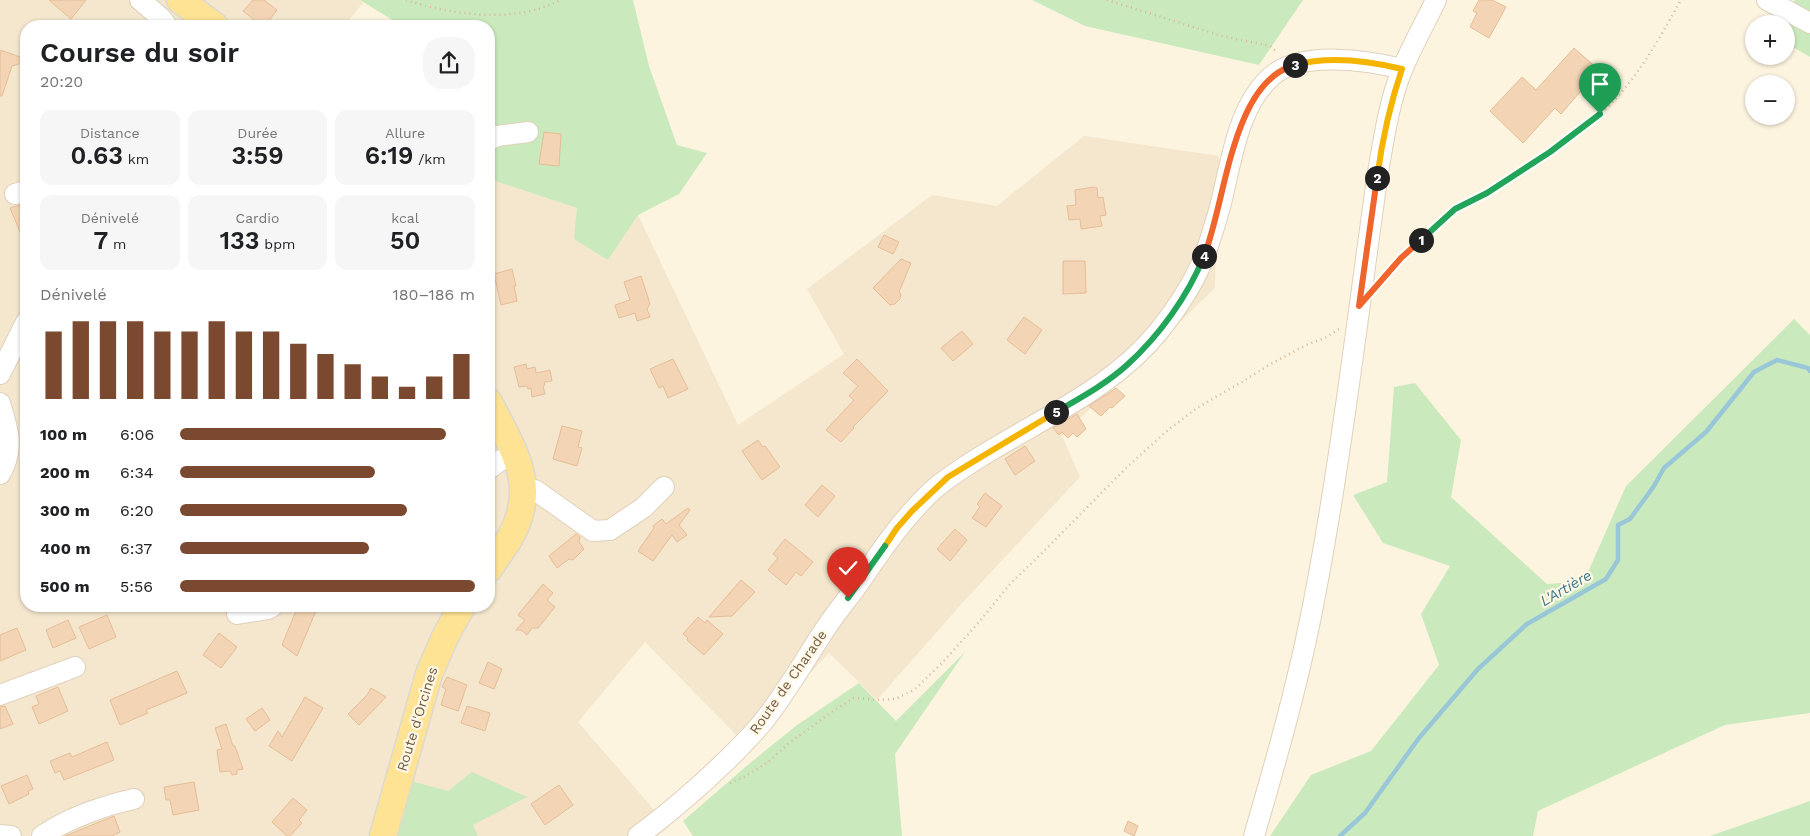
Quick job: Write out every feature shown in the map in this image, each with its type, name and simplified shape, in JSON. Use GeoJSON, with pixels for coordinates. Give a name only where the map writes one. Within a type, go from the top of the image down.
{"type":"FeatureCollection","features":[{"type":"Feature","properties":{"kind":"main road"},"geometry":{"type":"LineString","coordinates":[[180,0],[207,20]]}},
{"type":"Feature","properties":{"kind":"main road"},"geometry":{"type":"LineString","coordinates":[[495,414],[515,453],[524,488],[523,504],[509,539],[495,560]]}},
{"type":"Feature","properties":{"kind":"main road","name":"Route d'Orcines"},"geometry":{"type":"LineString","coordinates":[[383,836],[429,674],[445,637],[459,612]]}},
{"type":"Feature","properties":{"kind":"street"},"geometry":{"type":"LineString","coordinates":[[140,0],[162,20]]}},
{"type":"Feature","properties":{"kind":"street"},"geometry":{"type":"LineString","coordinates":[[1254,836],[1286,726],[1310,618],[1331,504],[1378,172],[1395,91],[1402,69],[1436,0]]}},
{"type":"Feature","properties":{"kind":"street"},"geometry":{"type":"LineString","coordinates":[[1767,0],[1810,23]]}},
{"type":"Feature","properties":{"kind":"street","name":"Route de Charade"},"geometry":{"type":"LineString","coordinates":[[638,836],[710,776],[752,736],[795,678],[822,634],[897,528],[932,491],[948,477],[996,447],[1093,391],[1126,366],[1158,331],[1197,273],[1206,252],[1220,207],[1236,140],[1250,103],[1265,82],[1276,73],[1292,65],[1318,60],[1343,61],[1402,69]]}},
{"type":"Feature","properties":{"kind":"street"},"geometry":{"type":"LineString","coordinates":[[495,137],[528,132]]}},
{"type":"Feature","properties":{"kind":"street"},"geometry":{"type":"LineString","coordinates":[[0,374],[20,334]]}},
{"type":"Feature","properties":{"kind":"street"},"geometry":{"type":"LineString","coordinates":[[0,403],[7,429],[9,448],[6,464],[0,474]]}},
{"type":"Feature","properties":{"kind":"street"},"geometry":{"type":"LineString","coordinates":[[495,464],[515,453]]}},
{"type":"Feature","properties":{"kind":"street"},"geometry":{"type":"LineString","coordinates":[[524,488],[535,490],[593,531],[610,530],[643,508],[664,487]]}},
{"type":"Feature","properties":{"kind":"street"},"geometry":{"type":"LineString","coordinates":[[237,614],[249,612]]}},
{"type":"Feature","properties":{"kind":"street"},"geometry":{"type":"LineString","coordinates":[[2,689],[74,667]]}},
{"type":"Feature","properties":{"kind":"street"},"geometry":{"type":"LineString","coordinates":[[42,836],[52,829],[112,804],[134,799]]}},
{"type":"Feature","properties":{"kind":"street"},"geometry":{"type":"LineString","coordinates":[[0,835],[11,836]]}},
{"type":"Feature","properties":{"kind":"path"},"geometry":{"type":"LineString","coordinates":[[406,0],[426,6],[460,12],[515,14],[546,7],[560,0]]}},
{"type":"Feature","properties":{"kind":"path"},"geometry":{"type":"LineString","coordinates":[[1107,0],[1222,36],[1270,46],[1292,65]]}},
{"type":"Feature","properties":{"kind":"path"},"geometry":{"type":"LineString","coordinates":[[724,785],[744,777],[767,763],[788,744],[854,698],[894,699],[914,690],[941,664],[980,621],[1010,584],[1126,468],[1168,430],[1198,408],[1269,365],[1306,345],[1325,338],[1343,327],[1401,258],[1455,209],[1487,193],[1550,152],[1600,114],[1638,72],[1681,0]]}},
{"type":"Feature","properties":{"kind":"shaded area"},"geometry":{"type":"Polygon","coordinates":[[[0,0],[360,0],[363,3],[349,20],[20,20],[20,612],[495,612],[495,181],[577,208],[608,259],[638,215],[738,425],[844,354],[807,289],[932,195],[997,206],[1084,136],[1219,156],[1215,288],[1062,436],[1080,477],[964,601],[877,700],[829,653],[744,743],[645,642],[578,722],[669,827],[657,836],[0,836],[0,0]]]}},
{"type":"Feature","properties":{"kind":"green space"},"geometry":{"type":"Polygon","coordinates":[[[360,0],[633,0],[649,66],[677,145],[707,153],[679,194],[638,215],[608,260],[574,239],[577,208],[495,181],[495,20],[392,20],[360,0]]]}},
{"type":"Feature","properties":{"kind":"green space"},"geometry":{"type":"Polygon","coordinates":[[[1032,0],[1303,0],[1259,65],[1085,26],[1032,0]]]}},
{"type":"Feature","properties":{"kind":"green space"},"geometry":{"type":"Polygon","coordinates":[[[1795,0],[1810,0],[1810,57],[1795,48],[1795,15],[1787,15],[1795,0]]]}},
{"type":"Feature","properties":{"kind":"green space"},"geometry":{"type":"Polygon","coordinates":[[[1794,319],[1810,335],[1810,713],[1725,725],[1538,811],[1533,836],[1270,836],[1311,775],[1371,751],[1439,665],[1421,614],[1450,566],[1383,543],[1353,495],[1387,482],[1394,387],[1415,383],[1461,440],[1451,497],[1547,584],[1584,581],[1626,486],[1794,319]]]}},
{"type":"Feature","properties":{"kind":"green space"},"geometry":{"type":"Polygon","coordinates":[[[965,652],[895,754],[902,836],[693,836],[683,821],[797,725],[859,683],[896,721],[965,652]]]}},
{"type":"Feature","properties":{"kind":"green space"},"geometry":{"type":"Polygon","coordinates":[[[472,772],[527,797],[473,825],[478,836],[395,836],[411,781],[448,791],[472,772]]]}},
{"type":"Feature","properties":{"kind":"green space"},"geometry":{"type":"Polygon","coordinates":[[[1810,801],[1810,836],[1710,836],[1810,801]]]}},
{"type":"Feature","properties":{"kind":"building"},"geometry":{"type":"Polygon","coordinates":[[[49,0],[86,0],[71,19],[49,0]]]}},
{"type":"Feature","properties":{"kind":"building"},"geometry":{"type":"Polygon","coordinates":[[[253,0],[264,0],[277,10],[270,20],[254,20],[243,11],[253,0]]]}},
{"type":"Feature","properties":{"kind":"building"},"geometry":{"type":"Polygon","coordinates":[[[1479,0],[1492,0],[1506,7],[1489,38],[1470,27],[1477,13],[1473,11],[1479,0]]]}},
{"type":"Feature","properties":{"kind":"building"},"geometry":{"type":"Polygon","coordinates":[[[1574,48],[1599,70],[1561,114],[1555,108],[1523,143],[1490,111],[1522,77],[1536,90],[1574,48]]]}},
{"type":"Feature","properties":{"kind":"building"},"geometry":{"type":"Polygon","coordinates":[[[0,50],[20,57],[20,64],[12,66],[2,96],[0,96],[0,50]]]}},
{"type":"Feature","properties":{"kind":"building"},"geometry":{"type":"Polygon","coordinates":[[[544,132],[561,134],[559,166],[539,164],[544,132]]]}},
{"type":"Feature","properties":{"kind":"building"},"geometry":{"type":"Polygon","coordinates":[[[1097,188],[1098,198],[1103,197],[1106,215],[1100,216],[1102,226],[1081,229],[1080,219],[1069,220],[1067,206],[1076,205],[1075,190],[1097,188]]]}},
{"type":"Feature","properties":{"kind":"building"},"geometry":{"type":"Polygon","coordinates":[[[20,205],[20,232],[10,208],[20,205]]]}},
{"type":"Feature","properties":{"kind":"building"},"geometry":{"type":"Polygon","coordinates":[[[884,235],[899,242],[893,254],[878,247],[884,235]]]}},
{"type":"Feature","properties":{"kind":"building"},"geometry":{"type":"Polygon","coordinates":[[[901,259],[911,263],[899,292],[901,294],[900,299],[895,304],[890,305],[873,288],[901,259]]]}},
{"type":"Feature","properties":{"kind":"building"},"geometry":{"type":"Polygon","coordinates":[[[1063,261],[1085,261],[1086,293],[1063,294],[1063,261]]]}},
{"type":"Feature","properties":{"kind":"building"},"geometry":{"type":"Polygon","coordinates":[[[512,269],[517,301],[501,305],[495,274],[512,269]]]}},
{"type":"Feature","properties":{"kind":"building"},"geometry":{"type":"Polygon","coordinates":[[[641,276],[650,304],[647,309],[650,317],[637,321],[635,313],[619,318],[615,305],[630,300],[624,282],[641,276]]]}},
{"type":"Feature","properties":{"kind":"building"},"geometry":{"type":"Polygon","coordinates":[[[1024,317],[1042,330],[1025,354],[1007,340],[1024,317]]]}},
{"type":"Feature","properties":{"kind":"building"},"geometry":{"type":"Polygon","coordinates":[[[962,331],[973,344],[953,361],[941,348],[962,331]]]}},
{"type":"Feature","properties":{"kind":"building"},"geometry":{"type":"Polygon","coordinates":[[[673,359],[688,389],[668,398],[663,386],[659,388],[650,369],[673,359]]]}},
{"type":"Feature","properties":{"kind":"building"},"geometry":{"type":"Polygon","coordinates":[[[857,359],[888,391],[841,442],[826,430],[854,400],[849,396],[858,386],[843,373],[857,359]]]}},
{"type":"Feature","properties":{"kind":"building"},"geometry":{"type":"Polygon","coordinates":[[[526,364],[527,369],[535,367],[536,373],[550,370],[552,381],[544,382],[545,394],[532,397],[531,388],[528,389],[527,386],[519,387],[514,367],[526,364]]]}},
{"type":"Feature","properties":{"kind":"building"},"geometry":{"type":"Polygon","coordinates":[[[1116,388],[1125,396],[1101,416],[1089,406],[1116,388]]]}},
{"type":"Feature","properties":{"kind":"building"},"geometry":{"type":"Polygon","coordinates":[[[1077,414],[1086,429],[1077,437],[1073,433],[1068,438],[1062,432],[1059,435],[1053,428],[1077,414]]]}},
{"type":"Feature","properties":{"kind":"building"},"geometry":{"type":"Polygon","coordinates":[[[562,426],[582,431],[578,447],[582,448],[577,466],[553,459],[562,426]]]}},
{"type":"Feature","properties":{"kind":"building"},"geometry":{"type":"Polygon","coordinates":[[[758,440],[763,447],[765,446],[780,467],[762,480],[742,451],[758,440]]]}},
{"type":"Feature","properties":{"kind":"building"},"geometry":{"type":"Polygon","coordinates":[[[1025,446],[1035,461],[1015,475],[1005,459],[1025,446]]]}},
{"type":"Feature","properties":{"kind":"building"},"geometry":{"type":"Polygon","coordinates":[[[822,485],[835,496],[818,517],[805,505],[822,485]]]}},
{"type":"Feature","properties":{"kind":"building"},"geometry":{"type":"Polygon","coordinates":[[[985,493],[1002,506],[986,527],[972,518],[980,507],[977,504],[985,493]]]}},
{"type":"Feature","properties":{"kind":"building"},"geometry":{"type":"Polygon","coordinates":[[[688,508],[690,510],[679,525],[687,535],[677,542],[672,535],[653,561],[638,551],[654,528],[653,526],[662,519],[666,524],[688,508]]]}},
{"type":"Feature","properties":{"kind":"building"},"geometry":{"type":"Polygon","coordinates":[[[955,529],[967,540],[950,561],[937,549],[955,529]]]}},
{"type":"Feature","properties":{"kind":"building"},"geometry":{"type":"Polygon","coordinates":[[[576,534],[580,537],[579,542],[584,549],[573,560],[569,559],[557,568],[549,556],[576,534]]]}},
{"type":"Feature","properties":{"kind":"building"},"geometry":{"type":"Polygon","coordinates":[[[785,539],[813,562],[801,576],[796,572],[786,585],[768,570],[778,558],[773,554],[785,539]]]}},
{"type":"Feature","properties":{"kind":"building"},"geometry":{"type":"Polygon","coordinates":[[[741,580],[755,592],[732,616],[709,617],[741,580]]]}},
{"type":"Feature","properties":{"kind":"building"},"geometry":{"type":"Polygon","coordinates":[[[543,584],[553,593],[547,600],[555,607],[538,628],[532,628],[527,635],[521,630],[516,630],[525,620],[518,615],[543,584]]]}},
{"type":"Feature","properties":{"kind":"building"},"geometry":{"type":"Polygon","coordinates":[[[296,612],[315,612],[297,656],[282,645],[296,612]]]}},
{"type":"Feature","properties":{"kind":"building"},"geometry":{"type":"Polygon","coordinates":[[[107,615],[116,637],[89,649],[79,627],[107,615]]]}},
{"type":"Feature","properties":{"kind":"building"},"geometry":{"type":"Polygon","coordinates":[[[698,617],[705,623],[707,620],[723,634],[704,655],[683,634],[698,617]]]}},
{"type":"Feature","properties":{"kind":"building"},"geometry":{"type":"Polygon","coordinates":[[[68,620],[76,638],[53,648],[46,630],[68,620]]]}},
{"type":"Feature","properties":{"kind":"building"},"geometry":{"type":"Polygon","coordinates":[[[17,628],[26,650],[0,661],[0,635],[17,628]]]}},
{"type":"Feature","properties":{"kind":"building"},"geometry":{"type":"Polygon","coordinates":[[[219,633],[237,647],[221,668],[203,655],[219,633]]]}},
{"type":"Feature","properties":{"kind":"building"},"geometry":{"type":"Polygon","coordinates":[[[488,662],[502,669],[494,689],[479,683],[488,662]]]}},
{"type":"Feature","properties":{"kind":"building"},"geometry":{"type":"Polygon","coordinates":[[[177,671],[187,693],[146,710],[148,713],[120,725],[110,700],[177,671]]]}},
{"type":"Feature","properties":{"kind":"building"},"geometry":{"type":"Polygon","coordinates":[[[447,677],[467,685],[458,711],[441,705],[446,689],[442,687],[447,677]]]}},
{"type":"Feature","properties":{"kind":"building"},"geometry":{"type":"Polygon","coordinates":[[[58,687],[68,711],[39,724],[32,707],[39,704],[36,696],[58,687]]]}},
{"type":"Feature","properties":{"kind":"building"},"geometry":{"type":"Polygon","coordinates":[[[371,688],[386,697],[359,725],[348,714],[367,695],[371,688]]]}},
{"type":"Feature","properties":{"kind":"building"},"geometry":{"type":"Polygon","coordinates":[[[305,697],[323,708],[292,761],[269,746],[278,731],[282,737],[305,697]]]}},
{"type":"Feature","properties":{"kind":"building"},"geometry":{"type":"Polygon","coordinates":[[[5,706],[13,724],[0,729],[0,707],[5,706]]]}},
{"type":"Feature","properties":{"kind":"building"},"geometry":{"type":"Polygon","coordinates":[[[467,706],[490,713],[485,731],[461,723],[467,706]]]}},
{"type":"Feature","properties":{"kind":"building"},"geometry":{"type":"Polygon","coordinates":[[[262,708],[270,720],[255,731],[246,719],[262,708]]]}},
{"type":"Feature","properties":{"kind":"building"},"geometry":{"type":"Polygon","coordinates":[[[226,724],[243,769],[237,770],[237,774],[232,775],[230,771],[220,772],[217,750],[222,749],[215,728],[226,724]]]}},
{"type":"Feature","properties":{"kind":"building"},"geometry":{"type":"Polygon","coordinates":[[[107,742],[114,760],[64,780],[60,771],[55,773],[50,761],[70,753],[72,757],[107,742]]]}},
{"type":"Feature","properties":{"kind":"building"},"geometry":{"type":"Polygon","coordinates":[[[27,775],[33,789],[28,791],[29,794],[9,804],[1,786],[27,775]]]}},
{"type":"Feature","properties":{"kind":"building"},"geometry":{"type":"Polygon","coordinates":[[[194,782],[199,810],[173,815],[170,800],[166,800],[164,787],[194,782]]]}},
{"type":"Feature","properties":{"kind":"building"},"geometry":{"type":"Polygon","coordinates":[[[559,785],[573,805],[545,825],[531,804],[559,785]]]}},
{"type":"Feature","properties":{"kind":"building"},"geometry":{"type":"Polygon","coordinates":[[[293,798],[307,810],[299,820],[302,823],[290,836],[287,836],[272,822],[293,798]]]}},
{"type":"Feature","properties":{"kind":"building"},"geometry":{"type":"Polygon","coordinates":[[[114,816],[120,832],[112,836],[65,836],[114,816]]]}},
{"type":"Feature","properties":{"kind":"building"},"geometry":{"type":"Polygon","coordinates":[[[1128,821],[1138,826],[1134,836],[1124,831],[1128,821]]]}},
{"type":"Feature","properties":{"kind":"waterway","name":"L'Artière"},"geometry":{"type":"LineString","coordinates":[[1340,836],[1365,813],[1419,738],[1478,669],[1527,624],[1606,579],[1618,560],[1618,525],[1630,519],[1654,486],[1664,468],[1706,432],[1754,372],[1777,360],[1808,368],[1810,371]]}},
{"type":"Feature","properties":{"kind":"route"},"geometry":{"type":"LineString","coordinates":[[848,598],[897,528],[948,477],[1093,391],[1126,366],[1158,331],[1197,273],[1206,252],[1220,207],[1236,140],[1250,103],[1265,82],[1276,73],[1292,65],[1318,60],[1366,63],[1402,69],[1395,91],[1378,172],[1359,306],[1401,258],[1455,209],[1487,193],[1550,152],[1600,114]]}}]}
